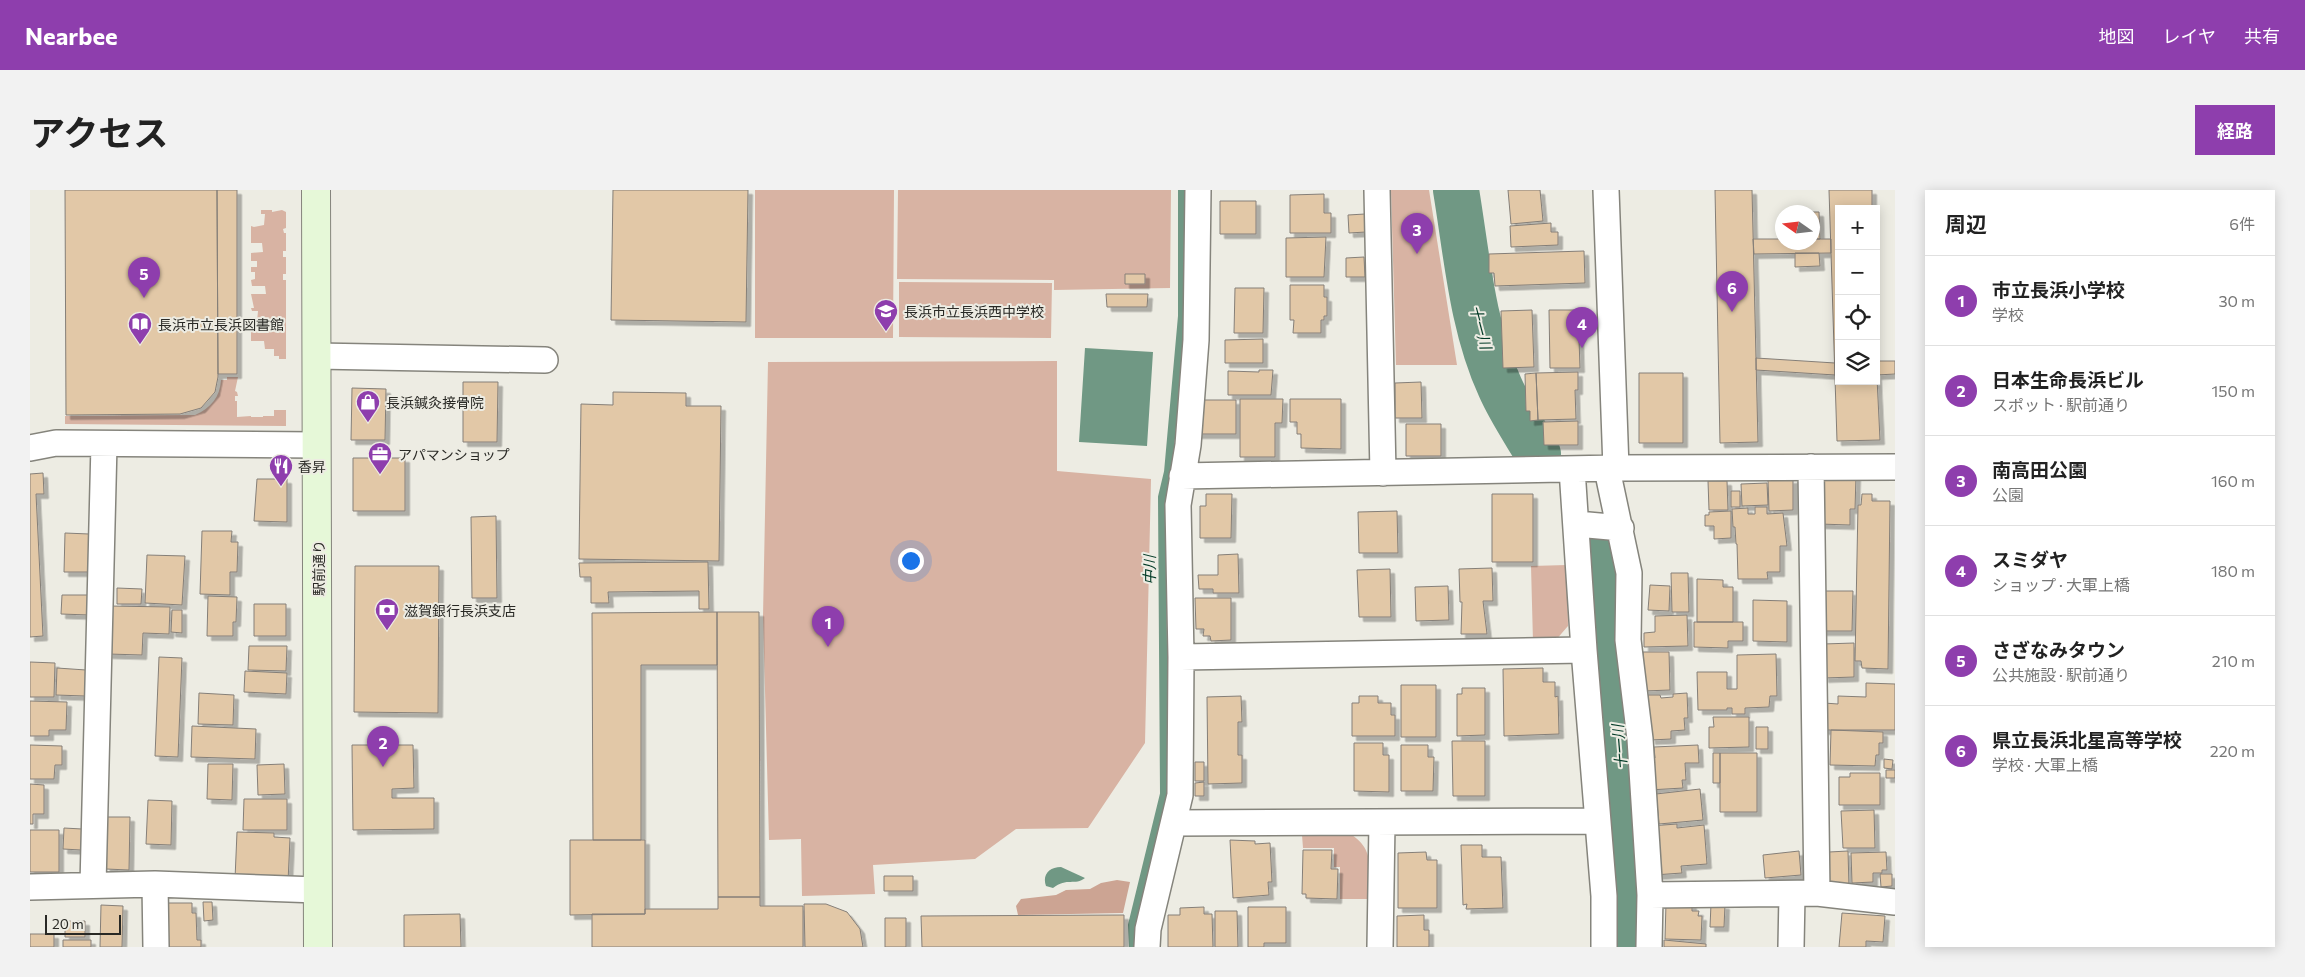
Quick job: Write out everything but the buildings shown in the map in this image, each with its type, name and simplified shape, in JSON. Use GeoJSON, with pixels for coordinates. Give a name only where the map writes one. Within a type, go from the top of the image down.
{"type":"FeatureCollection","features":[{"type":"Feature","properties":{"kind":"main road","name":"駅前通り"},"geometry":{"type":"LineString","coordinates":[[316,190],[318,947]]}},
{"type":"Feature","properties":{"kind":"street"},"geometry":{"type":"LineString","coordinates":[[1148,947],[1148,929],[1180,795],[1181,657],[1178,505],[1188,445],[1196,340],[1198,190]]}},
{"type":"Feature","properties":{"kind":"street"},"geometry":{"type":"LineString","coordinates":[[1378,190],[1383,473]]}},
{"type":"Feature","properties":{"kind":"street"},"geometry":{"type":"LineString","coordinates":[[1606,190],[1598,469],[1629,573],[1628,640],[1640,740],[1650,895],[1649,947]]}},
{"type":"Feature","properties":{"kind":"street"},"geometry":{"type":"LineString","coordinates":[[316,356],[545,360]]}},
{"type":"Feature","properties":{"kind":"street"},"geometry":{"type":"LineString","coordinates":[[30,448],[56,443],[317,445]]}},
{"type":"Feature","properties":{"kind":"street"},"geometry":{"type":"LineString","coordinates":[[93,885],[104,444]]}},
{"type":"Feature","properties":{"kind":"street"},"geometry":{"type":"LineString","coordinates":[[1810,467],[1817,893]]}},
{"type":"Feature","properties":{"kind":"street"},"geometry":{"type":"LineString","coordinates":[[1182,476],[1598,469],[1895,467]]}},
{"type":"Feature","properties":{"kind":"street"},"geometry":{"type":"LineString","coordinates":[[1598,469],[1577,524],[1584,650],[1604,896],[1604,947]]}},
{"type":"Feature","properties":{"kind":"street"},"geometry":{"type":"LineString","coordinates":[[1577,524],[1616,528]]}},
{"type":"Feature","properties":{"kind":"street"},"geometry":{"type":"LineString","coordinates":[[1181,657],[1584,650]]}},
{"type":"Feature","properties":{"kind":"street"},"geometry":{"type":"LineString","coordinates":[[1174,823],[1597,821]]}},
{"type":"Feature","properties":{"kind":"street"},"geometry":{"type":"LineString","coordinates":[[1380,947],[1382,822]]}},
{"type":"Feature","properties":{"kind":"street"},"geometry":{"type":"LineString","coordinates":[[155,884],[156,947]]}},
{"type":"Feature","properties":{"kind":"street"},"geometry":{"type":"LineString","coordinates":[[30,887],[155,884],[317,890]]}},
{"type":"Feature","properties":{"kind":"street"},"geometry":{"type":"LineString","coordinates":[[1650,895],[1817,893],[1895,902]]}},
{"type":"Feature","properties":{"kind":"street"},"geometry":{"type":"LineString","coordinates":[[1791,947],[1792,894]]}},
{"type":"Feature","properties":{"kind":"shaded area"},"geometry":{"type":"Polygon","coordinates":[[[755,190],[894,190],[893,338],[755,338],[755,190]]]}},
{"type":"Feature","properties":{"kind":"shaded area"},"geometry":{"type":"Polygon","coordinates":[[[898,190],[1171,190],[1170,288],[1054,290],[1054,280],[897,279],[898,190]]]}},
{"type":"Feature","properties":{"kind":"shaded area"},"geometry":{"type":"Polygon","coordinates":[[[1391,190],[1429,190],[1457,365],[1396,365],[1391,190]]]}},
{"type":"Feature","properties":{"kind":"shaded area"},"geometry":{"type":"Polygon","coordinates":[[[261,210],[272,210],[272,212],[282,210],[286,212],[286,228],[283,229],[284,233],[286,233],[286,251],[283,251],[283,257],[286,257],[286,274],[283,274],[283,280],[286,280],[286,359],[279,359],[279,356],[274,356],[274,349],[265,349],[264,341],[251,341],[251,322],[257,322],[258,311],[252,311],[251,308],[254,308],[251,294],[266,294],[265,286],[252,286],[251,280],[255,279],[255,272],[251,272],[251,267],[257,267],[257,261],[251,261],[251,253],[263,252],[262,243],[251,243],[251,226],[264,225],[265,214],[261,214],[261,210]]]}},
{"type":"Feature","properties":{"kind":"shaded area"},"geometry":{"type":"Polygon","coordinates":[[[899,282],[1052,283],[1051,338],[899,337],[899,282]]]}},
{"type":"Feature","properties":{"kind":"shaded area"},"geometry":{"type":"Polygon","coordinates":[[[1085,348],[1153,352],[1147,446],[1079,442],[1085,348]]]}},
{"type":"Feature","properties":{"kind":"shaded area"},"geometry":{"type":"Polygon","coordinates":[[[1057,361],[1057,471],[1151,479],[1145,743],[1088,828],[1016,829],[975,859],[873,865],[875,894],[802,896],[801,839],[769,840],[763,616],[768,362],[1057,361]]]}},
{"type":"Feature","properties":{"kind":"shaded area"},"geometry":{"type":"Polygon","coordinates":[[[227,377],[238,377],[235,391],[238,396],[235,396],[235,401],[237,401],[237,417],[274,416],[274,410],[286,410],[286,426],[65,424],[65,416],[195,415],[206,409],[214,401],[219,392],[221,380],[227,380],[227,377]]]}},
{"type":"Feature","properties":{"kind":"shaded area"},"geometry":{"type":"Polygon","coordinates":[[[1567,565],[1568,626],[1555,641],[1533,642],[1531,566],[1567,565]]]}},
{"type":"Feature","properties":{"kind":"shaded area"},"geometry":{"type":"Polygon","coordinates":[[[1302,835],[1352,835],[1360,841],[1365,848],[1370,863],[1369,899],[1340,899],[1340,867],[1334,867],[1334,848],[1303,848],[1302,835]]]}},
{"type":"Feature","properties":{"kind":"shaded area"},"geometry":{"type":"Polygon","coordinates":[[[1061,867],[1085,878],[1062,883],[1053,888],[1046,886],[1045,878],[1048,872],[1053,868],[1061,867]]]}},
{"type":"Feature","properties":{"kind":"shaded area"},"geometry":{"type":"Polygon","coordinates":[[[1117,880],[1130,882],[1123,913],[1018,915],[1016,906],[1021,899],[1056,895],[1066,890],[1090,889],[1101,883],[1117,880]]]}},
{"type":"Feature","properties":{"kind":"waterway","name":"中川"},"geometry":{"type":"LineString","coordinates":[[1133,947],[1132,925],[1164,794],[1162,497],[1168,472],[1182,316],[1182,190]]}},
{"type":"Feature","properties":{"kind":"waterway","name":"十一川"},"geometry":{"type":"LineString","coordinates":[[1456,190],[1472,290],[1483,340],[1504,396],[1538,454]]}},
{"type":"Feature","properties":{"kind":"waterway","name":"十一川"},"geometry":{"type":"LineString","coordinates":[[1603,546],[1634,925],[1632,947]]}},
{"type":"Feature","properties":{"kind":"place","name":"南高田公園"},"geometry":{"type":"Point","coordinates":[1417,254]}},
{"type":"Feature","properties":{"kind":"place","name":"さざなみタウン"},"geometry":{"type":"Point","coordinates":[144,298]}},
{"type":"Feature","properties":{"kind":"place","name":"県立長浜北星高等学校"},"geometry":{"type":"Point","coordinates":[1732,312]}},
{"type":"Feature","properties":{"kind":"place","name":"長浜市立長浜西中学校"},"geometry":{"type":"Point","coordinates":[886,332]}},
{"type":"Feature","properties":{"kind":"place","name":"長浜市立長浜図書館"},"geometry":{"type":"Point","coordinates":[140,345]}},
{"type":"Feature","properties":{"kind":"place","name":"スミダヤ"},"geometry":{"type":"Point","coordinates":[1582,348]}},
{"type":"Feature","properties":{"kind":"place","name":"長浜鍼灸接骨院"},"geometry":{"type":"Point","coordinates":[368,423]}},
{"type":"Feature","properties":{"kind":"place","name":"アパマンショップ"},"geometry":{"type":"Point","coordinates":[380,475]}},
{"type":"Feature","properties":{"kind":"place","name":"香昇"},"geometry":{"type":"Point","coordinates":[281,487]}},
{"type":"Feature","properties":{"kind":"place","name":"滋賀銀行長浜支店"},"geometry":{"type":"Point","coordinates":[387,631]}},
{"type":"Feature","properties":{"kind":"place","name":"市立長浜小学校"},"geometry":{"type":"Point","coordinates":[828,647]}},
{"type":"Feature","properties":{"kind":"place","name":"日本生命長浜ビル"},"geometry":{"type":"Point","coordinates":[383,767]}}]}
